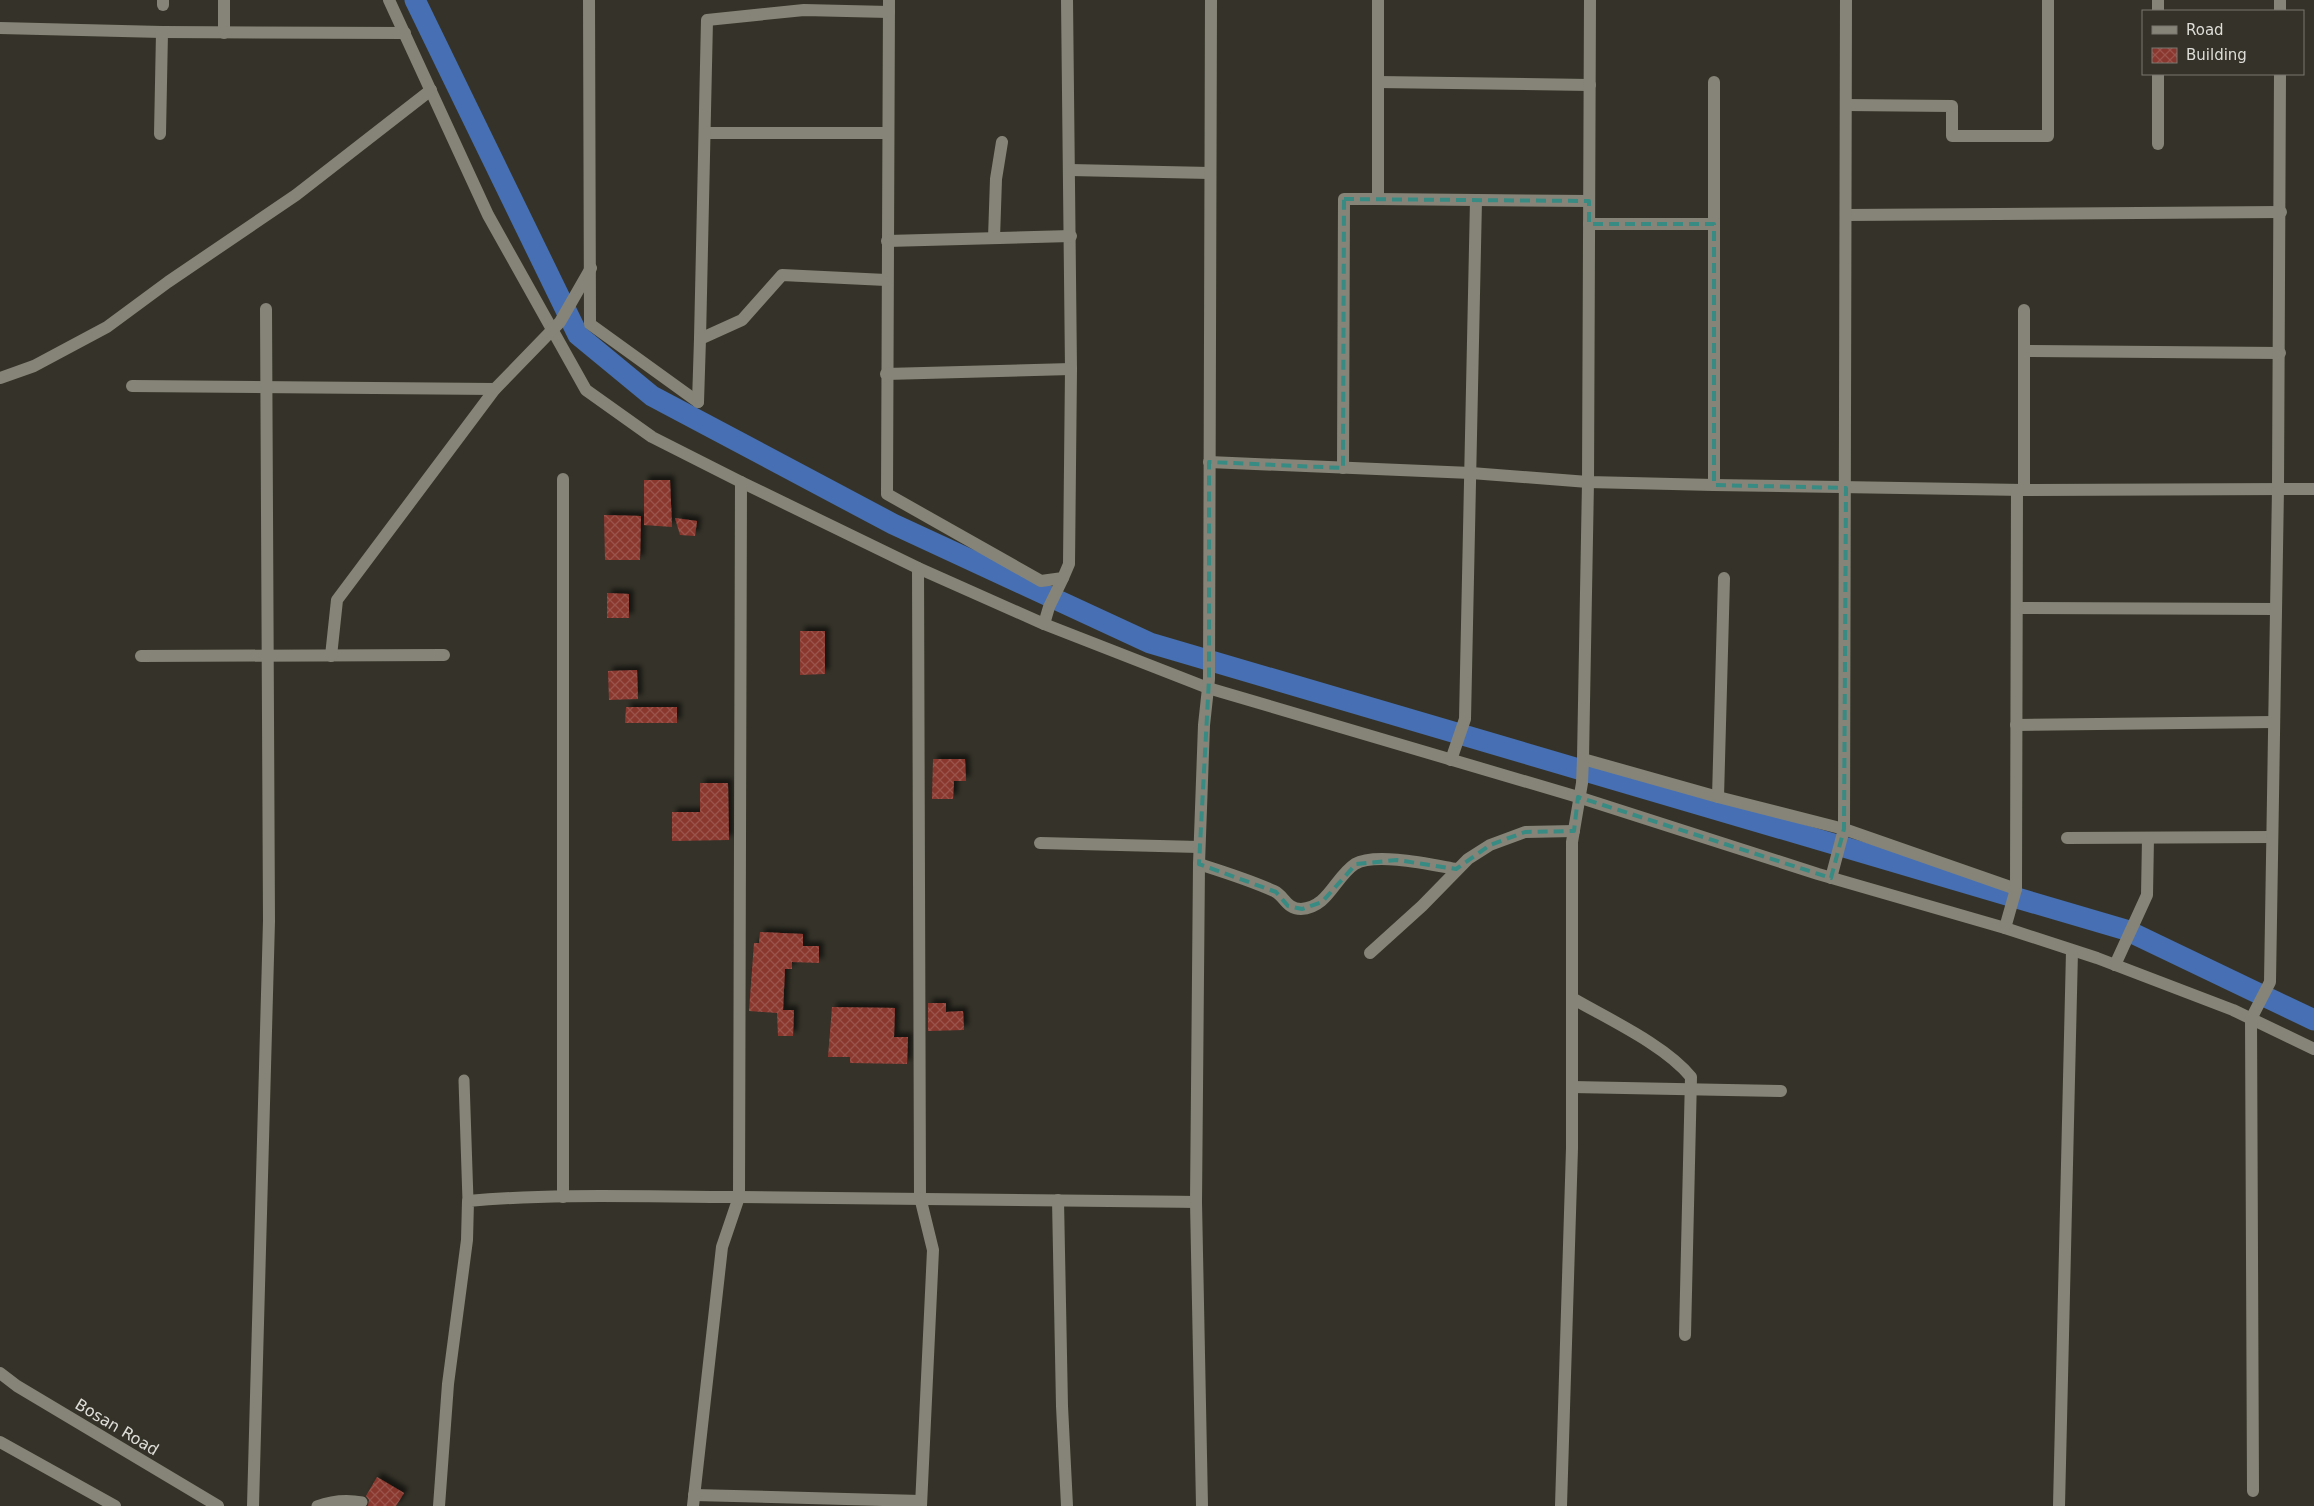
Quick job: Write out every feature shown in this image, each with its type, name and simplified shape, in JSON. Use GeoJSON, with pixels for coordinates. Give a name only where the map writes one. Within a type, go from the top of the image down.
{"type":"FeatureCollection","features":[{"type":"Feature","properties":{"kind":"street"},"geometry":{"type":"LineString","coordinates":[[224,0],[224,33]]}},
{"type":"Feature","properties":{"kind":"street"},"geometry":{"type":"LineString","coordinates":[[389,0],[488,215],[556,325],[586,390],[652,437],[918,568],[1044,624],[1209,683],[1452,760],[1578,797],[1832,878],[2005,928],[2115,965],[2233,1010],[2314,1049]]}},
{"type":"Feature","properties":{"kind":"street"},"geometry":{"type":"LineString","coordinates":[[589,0],[590,324],[698,402],[707,20],[804,10],[889,6],[886,494],[1041,581],[1063,578]]}},
{"type":"Feature","properties":{"kind":"street"},"geometry":{"type":"LineString","coordinates":[[1044,624],[1049,608],[1069,564],[1071,236],[1067,0]]}},
{"type":"Feature","properties":{"kind":"street"},"geometry":{"type":"LineString","coordinates":[[1202,1506],[1196,1202],[1199,847],[1204,725],[1209,683],[1211,0]]}},
{"type":"Feature","properties":{"kind":"street"},"geometry":{"type":"LineString","coordinates":[[1378,0],[1378,199]]}},
{"type":"Feature","properties":{"kind":"street"},"geometry":{"type":"LineString","coordinates":[[1560,1506],[1572,1087],[1574,831],[1578,797],[1582,783],[1583,759],[1588,482],[1590,0]]}},
{"type":"Feature","properties":{"kind":"street"},"geometry":{"type":"LineString","coordinates":[[1832,878],[1844,829],[1846,0]]}},
{"type":"Feature","properties":{"kind":"street"},"geometry":{"type":"LineString","coordinates":[[1846,105],[1952,106],[1952,136],[2048,136],[2048,0]]}},
{"type":"Feature","properties":{"kind":"street"},"geometry":{"type":"LineString","coordinates":[[0,28],[224,33],[405,33]]}},
{"type":"Feature","properties":{"kind":"street"},"geometry":{"type":"LineString","coordinates":[[160,134],[162,32]]}},
{"type":"Feature","properties":{"kind":"street"},"geometry":{"type":"LineString","coordinates":[[2158,75],[2158,144]]}},
{"type":"Feature","properties":{"kind":"street"},"geometry":{"type":"LineString","coordinates":[[2253,1492],[2251,1019],[2270,982],[2280,353],[2280,75]]}},
{"type":"Feature","properties":{"kind":"street"},"geometry":{"type":"LineString","coordinates":[[1378,82],[1590,85]]}},
{"type":"Feature","properties":{"kind":"street"},"geometry":{"type":"LineString","coordinates":[[1714,82],[1714,485]]}},
{"type":"Feature","properties":{"kind":"street"},"geometry":{"type":"LineString","coordinates":[[0,378],[34,366],[107,327],[168,282],[296,195],[431,90]]}},
{"type":"Feature","properties":{"kind":"street"},"geometry":{"type":"LineString","coordinates":[[705,134],[888,133]]}},
{"type":"Feature","properties":{"kind":"street"},"geometry":{"type":"LineString","coordinates":[[994,238],[996,179],[1002,142]]}},
{"type":"Feature","properties":{"kind":"street"},"geometry":{"type":"LineString","coordinates":[[1070,170],[1210,173]]}},
{"type":"Feature","properties":{"kind":"street"},"geometry":{"type":"LineString","coordinates":[[1343,468],[1344,199],[1589,200]]}},
{"type":"Feature","properties":{"kind":"street"},"geometry":{"type":"LineString","coordinates":[[1452,760],[1465,719],[1476,200]]}},
{"type":"Feature","properties":{"kind":"street"},"geometry":{"type":"LineString","coordinates":[[1846,215],[2281,212]]}},
{"type":"Feature","properties":{"kind":"street"},"geometry":{"type":"LineString","coordinates":[[1589,224],[1714,224]]}},
{"type":"Feature","properties":{"kind":"street"},"geometry":{"type":"LineString","coordinates":[[887,241],[1071,236]]}},
{"type":"Feature","properties":{"kind":"street"},"geometry":{"type":"LineString","coordinates":[[331,656],[337,600],[494,389],[556,325],[591,268]]}},
{"type":"Feature","properties":{"kind":"street"},"geometry":{"type":"LineString","coordinates":[[700,339],[742,320],[782,275],[886,280]]}},
{"type":"Feature","properties":{"kind":"street"},"geometry":{"type":"LineString","coordinates":[[253,1506],[270,921],[266,309]]}},
{"type":"Feature","properties":{"kind":"street"},"geometry":{"type":"LineString","coordinates":[[2005,928],[2016,889],[2017,608],[2024,310]]}},
{"type":"Feature","properties":{"kind":"street"},"geometry":{"type":"LineString","coordinates":[[2024,351],[2280,353]]}},
{"type":"Feature","properties":{"kind":"street"},"geometry":{"type":"LineString","coordinates":[[886,374],[1071,369]]}},
{"type":"Feature","properties":{"kind":"street"},"geometry":{"type":"LineString","coordinates":[[132,386],[494,389]]}},
{"type":"Feature","properties":{"kind":"street"},"geometry":{"type":"LineString","coordinates":[[1209,462],[1471,473],[1588,482],[2020,490],[2314,489]]}},
{"type":"Feature","properties":{"kind":"street"},"geometry":{"type":"LineString","coordinates":[[563,479],[563,1197]]}},
{"type":"Feature","properties":{"kind":"street"},"geometry":{"type":"LineString","coordinates":[[741,482],[739,1197],[722,1247],[693,1501],[921,1503],[933,1250],[920,1198],[918,568]]}},
{"type":"Feature","properties":{"kind":"street"},"geometry":{"type":"LineString","coordinates":[[1718,798],[1724,578]]}},
{"type":"Feature","properties":{"kind":"street"},"geometry":{"type":"LineString","coordinates":[[2017,608],[2276,609]]}},
{"type":"Feature","properties":{"kind":"street"},"geometry":{"type":"LineString","coordinates":[[141,656],[444,655]]}},
{"type":"Feature","properties":{"kind":"street"},"geometry":{"type":"LineString","coordinates":[[2016,725],[2274,722]]}},
{"type":"Feature","properties":{"kind":"street"},"geometry":{"type":"LineString","coordinates":[[1583,759],[1718,798],[1844,829],[2016,889]]}},
{"type":"Feature","properties":{"kind":"street"},"geometry":{"type":"LineString","coordinates":[[1370,953],[1422,906],[1468,858],[1490,845],[1525,832],[1574,831]]}},
{"type":"Feature","properties":{"kind":"street"},"geometry":{"type":"LineString","coordinates":[[2067,838],[2272,837]]}},
{"type":"Feature","properties":{"kind":"street"},"geometry":{"type":"LineString","coordinates":[[2115,965],[2146,895],[2148,838]]}},
{"type":"Feature","properties":{"kind":"street"},"geometry":{"type":"LineString","coordinates":[[1040,843],[1199,847]]}},
{"type":"Feature","properties":{"kind":"street"},"geometry":{"type":"LineString","coordinates":[[1199,864],[1276,892],[1288,906],[1302,909],[1322,902],[1356,864],[1378,860],[1397,860],[1456,869]]}},
{"type":"Feature","properties":{"kind":"street"},"geometry":{"type":"LineString","coordinates":[[2059,1506],[2072,951]]}},
{"type":"Feature","properties":{"kind":"street"},"geometry":{"type":"LineString","coordinates":[[1572,998],[1641,1037],[1683,1066],[1691,1077],[1685,1335]]}},
{"type":"Feature","properties":{"kind":"street"},"geometry":{"type":"LineString","coordinates":[[1572,1087],[1781,1091]]}},
{"type":"Feature","properties":{"kind":"street"},"geometry":{"type":"LineString","coordinates":[[439,1506],[448,1384],[467,1240],[468,1201],[510,1197],[739,1197],[1196,1202]]}},
{"type":"Feature","properties":{"kind":"street"},"geometry":{"type":"LineString","coordinates":[[1058,1200],[1062,1406],[1067,1506]]}},
{"type":"Feature","properties":{"kind":"street","name":"Bosan Road"},"geometry":{"type":"LineString","coordinates":[[0,1374],[16,1386],[218,1506]]}},
{"type":"Feature","properties":{"kind":"street"},"geometry":{"type":"LineString","coordinates":[[0,1442],[103,1503],[115,1506]]}},
{"type":"Feature","properties":{"kind":"lane"},"geometry":{"type":"LineString","coordinates":[[464,1080],[468,1201]]}},
{"type":"Feature","properties":{"kind":"lane"},"geometry":{"type":"LineString","coordinates":[[317,1506],[329,1501],[346,1499],[362,1502]]}},
{"type":"Feature","properties":{"kind":"highlighted area"},"geometry":{"type":"Polygon","coordinates":[[[1344,199],[1589,201],[1589,224],[1714,224],[1714,485],[1846,488],[1844,829],[1831,878],[1578,797],[1574,831],[1525,832],[1490,845],[1456,869],[1397,860],[1356,864],[1322,902],[1302,909],[1288,906],[1276,892],[1199,864],[1209,679],[1209,462],[1343,468],[1344,199]]]}},
{"type":"Feature","properties":{"kind":"building"},"geometry":{"type":"Polygon","coordinates":[[[644,480],[670,480],[672,527],[644,525],[644,480]]]}},
{"type":"Feature","properties":{"kind":"building"},"geometry":{"type":"Polygon","coordinates":[[[604,515],[641,516],[640,560],[605,560],[604,515]]]}},
{"type":"Feature","properties":{"kind":"building"},"geometry":{"type":"Polygon","coordinates":[[[675,518],[697,521],[695,536],[680,535],[675,518]]]}},
{"type":"Feature","properties":{"kind":"building"},"geometry":{"type":"Polygon","coordinates":[[[607,593],[629,594],[629,618],[607,618],[607,593]]]}},
{"type":"Feature","properties":{"kind":"building"},"geometry":{"type":"Polygon","coordinates":[[[800,631],[825,631],[825,674],[800,675],[800,631]]]}},
{"type":"Feature","properties":{"kind":"building"},"geometry":{"type":"Polygon","coordinates":[[[637,670],[638,699],[609,700],[608,671],[637,670]]]}},
{"type":"Feature","properties":{"kind":"building"},"geometry":{"type":"Polygon","coordinates":[[[626,707],[677,707],[677,723],[625,723],[626,707]]]}},
{"type":"Feature","properties":{"kind":"building"},"geometry":{"type":"Polygon","coordinates":[[[933,759],[965,759],[966,781],[954,781],[953,799],[932,799],[933,759]]]}},
{"type":"Feature","properties":{"kind":"building"},"geometry":{"type":"Polygon","coordinates":[[[700,783],[728,783],[729,840],[672,841],[672,812],[700,812],[700,783]]]}},
{"type":"Feature","properties":{"kind":"building"},"geometry":{"type":"Polygon","coordinates":[[[760,932],[803,934],[803,946],[819,946],[819,963],[792,962],[792,969],[785,969],[783,1010],[794,1010],[793,1036],[778,1036],[777,1013],[749,1011],[754,943],[759,943],[760,932]]]}},
{"type":"Feature","properties":{"kind":"building"},"geometry":{"type":"Polygon","coordinates":[[[928,1003],[946,1003],[946,1012],[963,1011],[964,1030],[928,1031],[928,1003]]]}},
{"type":"Feature","properties":{"kind":"building"},"geometry":{"type":"Polygon","coordinates":[[[832,1007],[895,1008],[894,1037],[908,1037],[907,1064],[850,1063],[850,1057],[828,1057],[832,1007]]]}},
{"type":"Feature","properties":{"kind":"building"},"geometry":{"type":"Polygon","coordinates":[[[377,1477],[404,1493],[396,1506],[368,1506],[369,1500],[366,1496],[377,1477]]]}},
{"type":"Feature","properties":{"kind":"waterway"},"geometry":{"type":"LineString","coordinates":[[415,0],[578,335],[652,396],[893,524],[1150,643],[2126,930],[2314,1020]]}}]}
